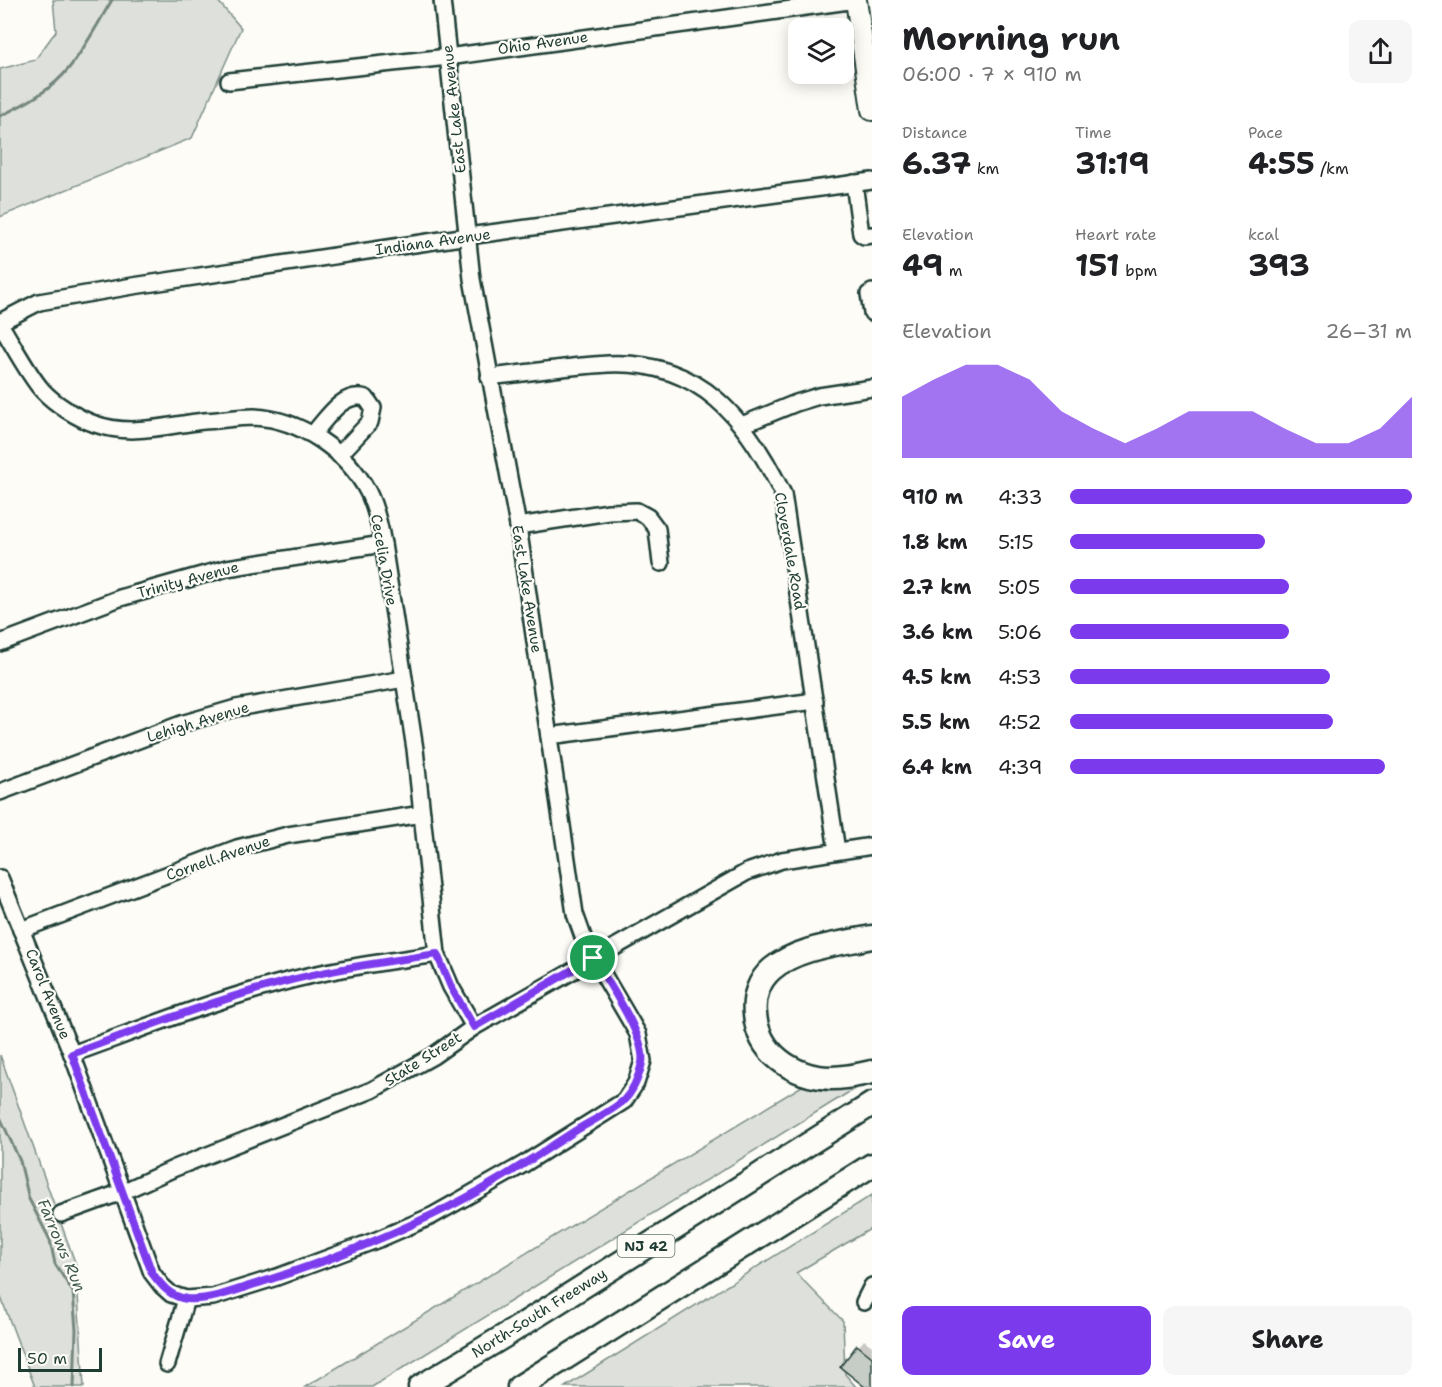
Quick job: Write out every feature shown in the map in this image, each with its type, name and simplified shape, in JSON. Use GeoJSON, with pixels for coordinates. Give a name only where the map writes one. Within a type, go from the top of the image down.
{"type":"FeatureCollection","features":[{"type":"Feature","properties":{"kind":"highway"},"geometry":{"type":"LineString","coordinates":[[872,937],[812,950],[789,958],[765,976],[758,987],[754,1002],[758,1032],[766,1048],[778,1060],[794,1069],[822,1077],[852,1076],[872,1072]]}},
{"type":"Feature","properties":{"kind":"highway","name":"North-South Freeway"},"geometry":{"type":"LineString","coordinates":[[420,1387],[872,1104]]}},
{"type":"Feature","properties":{"kind":"highway"},"geometry":{"type":"LineString","coordinates":[[519,1387],[872,1165]]}},
{"type":"Feature","properties":{"kind":"main road"},"geometry":{"type":"LineString","coordinates":[[856,0],[872,110]]}},
{"type":"Feature","properties":{"kind":"street","name":"East Lake Avenue"},"geometry":{"type":"LineString","coordinates":[[186,1299],[213,1297],[277,1277],[379,1239],[432,1216],[524,1164],[624,1101],[636,1083],[643,1061],[638,1034],[593,958],[579,929],[575,914],[518,526],[472,279],[442,0]]}},
{"type":"Feature","properties":{"kind":"street","name":"Ohio Avenue"},"geometry":{"type":"LineString","coordinates":[[229,81],[448,57],[856,0]]}},
{"type":"Feature","properties":{"kind":"street","name":"Indiana Avenue"},"geometry":{"type":"LineString","coordinates":[[0,323],[39,302],[133,286],[872,181]]}},
{"type":"Feature","properties":{"kind":"street"},"geometry":{"type":"LineString","coordinates":[[854,183],[861,234],[872,235]]}},
{"type":"Feature","properties":{"kind":"street"},"geometry":{"type":"LineString","coordinates":[[872,292],[869,294],[872,313]]}},
{"type":"Feature","properties":{"kind":"street","name":"Cecelia Drive"},"geometry":{"type":"LineString","coordinates":[[0,323],[42,389],[62,406],[94,424],[117,430],[135,431],[202,421],[254,417],[282,422],[313,434],[339,455],[356,473],[376,511],[383,544],[415,749],[437,954],[451,987],[474,1027]]}},
{"type":"Feature","properties":{"kind":"street","name":"Cloverdale Road"},"geometry":{"type":"LineString","coordinates":[[489,378],[609,364],[664,370],[688,380],[718,399],[742,425],[769,465],[783,494],[837,851]]}},
{"type":"Feature","properties":{"kind":"street"},"geometry":{"type":"LineString","coordinates":[[742,425],[819,396],[872,388]]}},
{"type":"Feature","properties":{"kind":"street"},"geometry":{"type":"LineString","coordinates":[[313,434],[342,402],[354,396],[366,398],[373,408],[370,422],[339,455]]}},
{"type":"Feature","properties":{"kind":"street"},"geometry":{"type":"LineString","coordinates":[[518,526],[609,512],[637,511],[648,517],[657,529],[662,563]]}},
{"type":"Feature","properties":{"kind":"street","name":"Trinity Avenue"},"geometry":{"type":"LineString","coordinates":[[0,643],[120,598],[227,568],[383,544]]}},
{"type":"Feature","properties":{"kind":"street","name":"Lehigh Avenue"},"geometry":{"type":"LineString","coordinates":[[0,792],[181,724],[236,708],[404,679]]}},
{"type":"Feature","properties":{"kind":"street"},"geometry":{"type":"LineString","coordinates":[[549,736],[815,701]]}},
{"type":"Feature","properties":{"kind":"street","name":"Cornell Avenue"},"geometry":{"type":"LineString","coordinates":[[21,930],[237,848],[288,835],[422,814]]}},
{"type":"Feature","properties":{"kind":"street","name":"State Street"},"geometry":{"type":"LineString","coordinates":[[61,1214],[122,1192],[175,1168],[372,1090],[433,1056],[474,1027],[747,872],[782,860],[872,846]]}},
{"type":"Feature","properties":{"kind":"street","name":"Carol Avenue"},"geometry":{"type":"LineString","coordinates":[[0,878],[72,1054],[152,1273],[171,1294],[186,1299]]}},
{"type":"Feature","properties":{"kind":"street"},"geometry":{"type":"LineString","coordinates":[[72,1054],[278,983],[320,972],[437,954]]}},
{"type":"Feature","properties":{"kind":"street"},"geometry":{"type":"LineString","coordinates":[[864,1302],[872,1286]]}},
{"type":"Feature","properties":{"kind":"street"},"geometry":{"type":"LineString","coordinates":[[167,1364],[186,1299]]}},
{"type":"Feature","properties":{"kind":"shaded area"},"geometry":{"type":"Polygon","coordinates":[[[53,0],[217,0],[241,28],[192,138],[0,217],[0,69],[35,60],[56,31],[53,0]]]}},
{"type":"Feature","properties":{"kind":"shaded area"},"geometry":{"type":"Polygon","coordinates":[[[0,1055],[76,1265],[84,1387],[35,1387],[0,1295],[0,1055]]]}},
{"type":"Feature","properties":{"kind":"shaded area"},"geometry":{"type":"Polygon","coordinates":[[[867,1081],[372,1387],[305,1387],[802,1086],[867,1081]]]}},
{"type":"Feature","properties":{"kind":"shaded area"},"geometry":{"type":"Polygon","coordinates":[[[872,1195],[872,1228],[796,1273],[843,1321],[845,1374],[856,1387],[565,1387],[872,1195]]]}},
{"type":"Feature","properties":{"kind":"building"},"geometry":{"type":"Polygon","coordinates":[[[857,1345],[872,1357],[872,1387],[865,1387],[840,1367],[857,1345]]]}},
{"type":"Feature","properties":{"kind":"waterway","name":"Farrows Run"},"geometry":{"type":"LineString","coordinates":[[0,116],[38,96],[62,76],[81,52],[112,0]]}},
{"type":"Feature","properties":{"kind":"waterway","name":"Farrows Run"},"geometry":{"type":"LineString","coordinates":[[0,1117],[20,1161],[29,1199],[50,1240],[55,1264],[73,1292],[76,1330],[74,1387]]}},
{"type":"Feature","properties":{"kind":"route"},"geometry":{"type":"LineString","coordinates":[[437,954],[451,987],[474,1027],[593,958],[638,1034],[642,1051],[643,1061],[636,1083],[624,1101],[524,1164],[432,1216],[379,1239],[277,1277],[213,1297],[186,1299],[171,1294],[152,1273],[72,1054],[278,983],[320,972],[437,954]]}}]}
